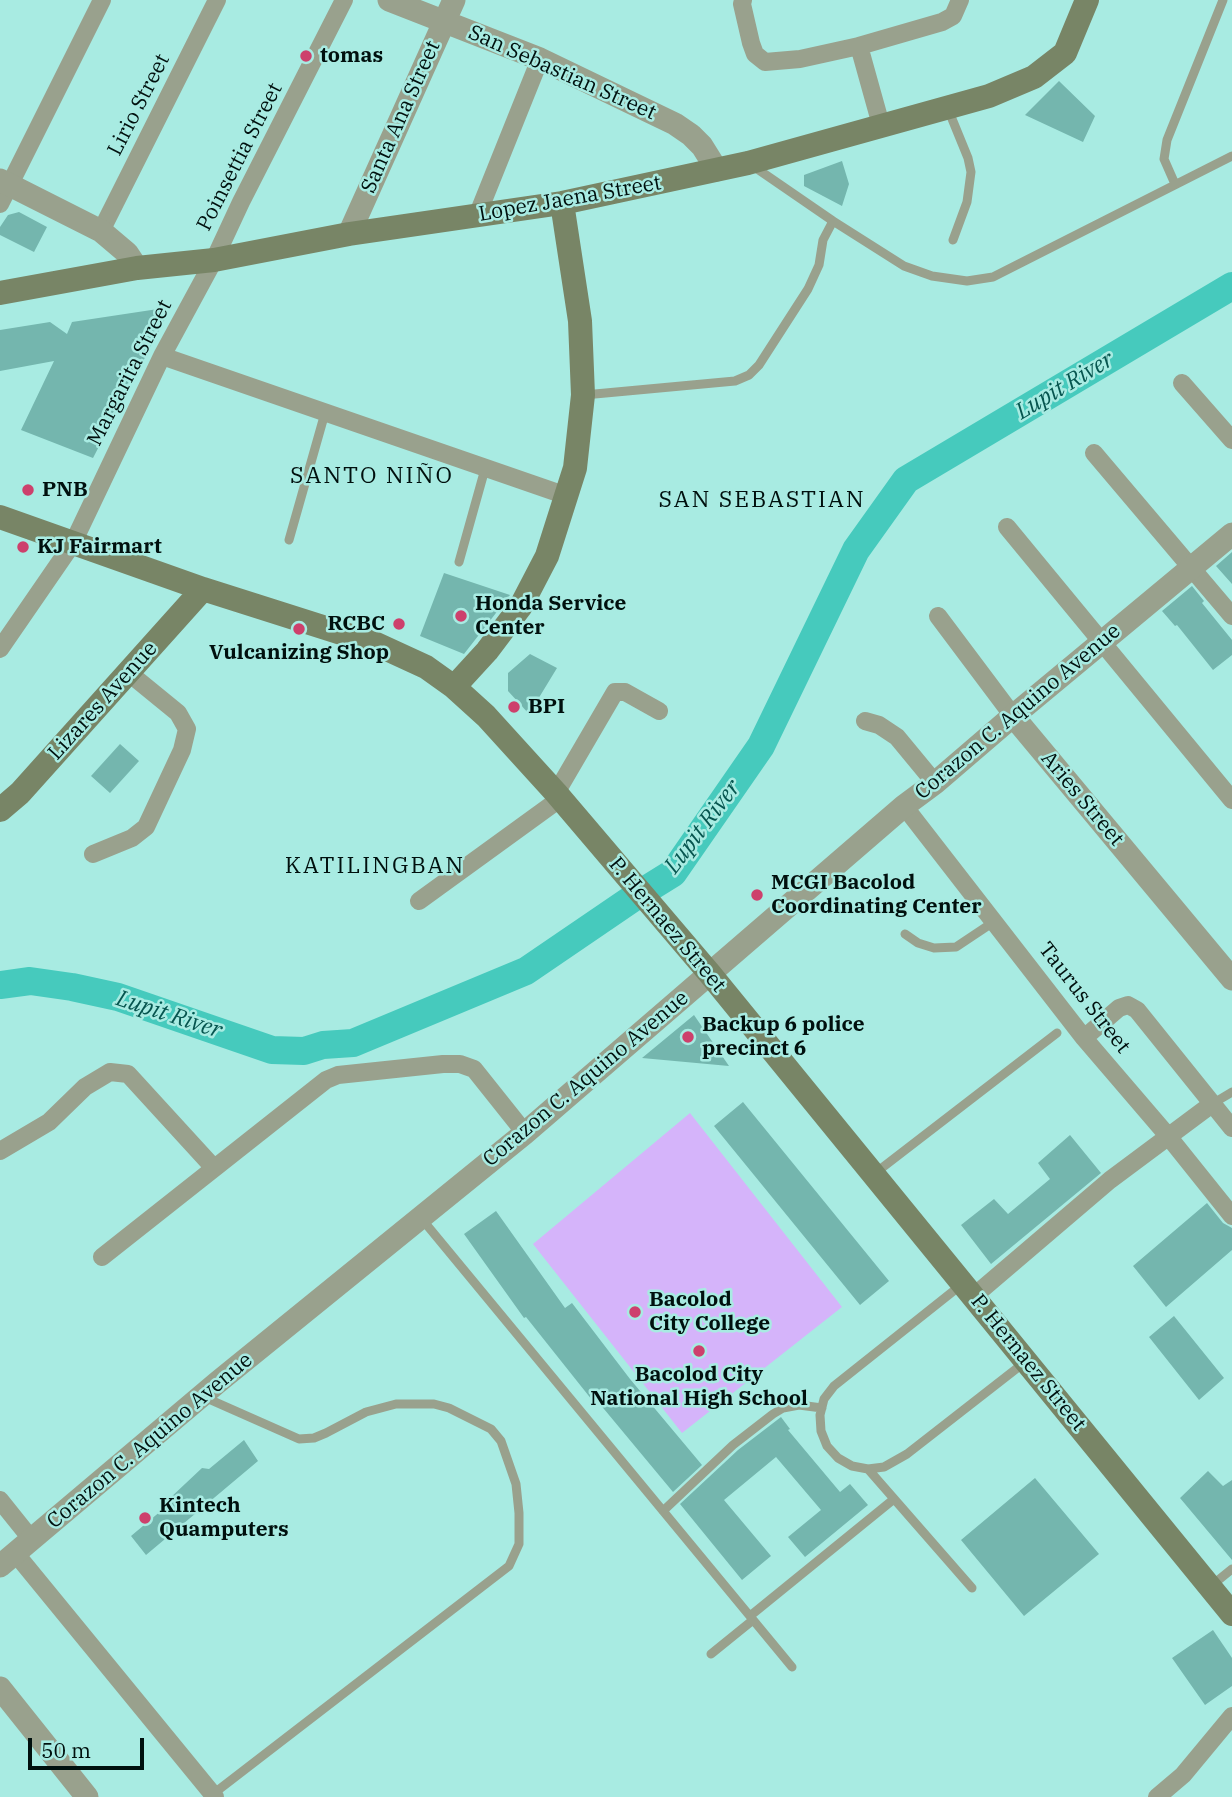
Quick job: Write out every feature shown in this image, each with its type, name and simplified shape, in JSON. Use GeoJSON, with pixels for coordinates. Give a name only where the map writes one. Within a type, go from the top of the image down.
{"type":"FeatureCollection","features":[{"type":"Feature","properties":{"kind":"main road","name":"Lopez Jaena Street"},"geometry":{"type":"LineString","coordinates":[[0,293],[137,268],[214,260],[348,234],[562,204],[748,163],[989,96],[1034,77],[1065,53],[1087,0]]}},
{"type":"Feature","properties":{"kind":"main road"},"geometry":{"type":"LineString","coordinates":[[454,687],[487,651],[521,606],[547,556],[575,468],[583,395],[580,321],[562,204]]}},
{"type":"Feature","properties":{"kind":"main road","name":"P. Hernaez Street"},"geometry":{"type":"LineString","coordinates":[[0,517],[203,589],[376,644],[425,667],[454,687],[486,716],[559,796],[710,974],[1232,1614]]}},
{"type":"Feature","properties":{"kind":"main road","name":"Lizares Avenue"},"geometry":{"type":"LineString","coordinates":[[0,810],[20,793],[203,589]]}},
{"type":"Feature","properties":{"kind":"street"},"geometry":{"type":"LineString","coordinates":[[102,0],[3,189],[101,231],[127,253],[137,268]]}},
{"type":"Feature","properties":{"kind":"street","name":"Lirio Street"},"geometry":{"type":"LineString","coordinates":[[101,231],[217,0]]}},
{"type":"Feature","properties":{"kind":"street","name":"Poinsettia Street"},"geometry":{"type":"LineString","coordinates":[[214,260],[344,0]]}},
{"type":"Feature","properties":{"kind":"street","name":"San Sebastian Street"},"geometry":{"type":"LineString","coordinates":[[389,0],[540,59],[675,124],[702,146],[717,170]]}},
{"type":"Feature","properties":{"kind":"street","name":"Santa Ana Street"},"geometry":{"type":"LineString","coordinates":[[348,234],[454,0]]}},
{"type":"Feature","properties":{"kind":"street"},"geometry":{"type":"LineString","coordinates":[[743,0],[751,43],[755,54],[765,62],[783,62],[859,47],[942,22],[953,16],[960,0]]}},
{"type":"Feature","properties":{"kind":"street"},"geometry":{"type":"LineString","coordinates":[[859,47],[881,125]]}},
{"type":"Feature","properties":{"kind":"street"},"geometry":{"type":"LineString","coordinates":[[477,216],[540,59]]}},
{"type":"Feature","properties":{"kind":"street","name":"Margarita Street"},"geometry":{"type":"LineString","coordinates":[[1,646],[74,542],[162,356],[214,260]]}},
{"type":"Feature","properties":{"kind":"street"},"geometry":{"type":"LineString","coordinates":[[162,356],[567,496]]}},
{"type":"Feature","properties":{"kind":"street"},"geometry":{"type":"LineString","coordinates":[[1182,383],[1232,440]]}},
{"type":"Feature","properties":{"kind":"street"},"geometry":{"type":"LineString","coordinates":[[1094,453],[1232,616]]}},
{"type":"Feature","properties":{"kind":"street"},"geometry":{"type":"LineString","coordinates":[[1007,527],[1232,800]]}},
{"type":"Feature","properties":{"kind":"street","name":"Corazon C. Aquino Avenue"},"geometry":{"type":"LineString","coordinates":[[16,1553],[202,1396],[525,1133],[904,806],[1232,534]]}},
{"type":"Feature","properties":{"kind":"street","name":"Aries Street"},"geometry":{"type":"LineString","coordinates":[[938,616],[1013,716],[1232,979]]}},
{"type":"Feature","properties":{"kind":"street"},"geometry":{"type":"LineString","coordinates":[[93,854],[132,838],[146,827],[182,750],[187,729],[178,713],[129,673]]}},
{"type":"Feature","properties":{"kind":"street"},"geometry":{"type":"LineString","coordinates":[[419,901],[559,796],[615,692],[625,692],[659,711]]}},
{"type":"Feature","properties":{"kind":"street"},"geometry":{"type":"LineString","coordinates":[[865,721],[879,725],[897,737],[935,783]]}},
{"type":"Feature","properties":{"kind":"street","name":"Taurus Street"},"geometry":{"type":"LineString","coordinates":[[904,806],[1084,1038],[1232,1216]]}},
{"type":"Feature","properties":{"kind":"street"},"geometry":{"type":"LineString","coordinates":[[1084,1038],[1119,1008],[1128,1004],[1137,1010],[1232,1128]]}},
{"type":"Feature","properties":{"kind":"street"},"geometry":{"type":"LineString","coordinates":[[102,1257],[326,1080],[338,1075],[460,1064],[474,1069],[525,1133]]}},
{"type":"Feature","properties":{"kind":"street"},"geometry":{"type":"LineString","coordinates":[[0,1151],[48,1122],[85,1087],[110,1073],[119,1073],[128,1074],[214,1168]]}},
{"type":"Feature","properties":{"kind":"street"},"geometry":{"type":"LineString","coordinates":[[968,1290],[1212,1104]]}},
{"type":"Feature","properties":{"kind":"street"},"geometry":{"type":"LineString","coordinates":[[0,1500],[16,1553],[214,1796]]}},
{"type":"Feature","properties":{"kind":"street"},"geometry":{"type":"LineString","coordinates":[[0,1688],[88,1797]]}},
{"type":"Feature","properties":{"kind":"street"},"geometry":{"type":"LineString","coordinates":[[1157,1797],[1183,1775],[1232,1716]]}},
{"type":"Feature","properties":{"kind":"lane"},"geometry":{"type":"LineString","coordinates":[[1175,184],[1164,159],[1167,140],[1223,0]]}},
{"type":"Feature","properties":{"kind":"lane"},"geometry":{"type":"LineString","coordinates":[[947,108],[968,158],[971,172],[967,202],[953,240]]}},
{"type":"Feature","properties":{"kind":"lane"},"geometry":{"type":"LineString","coordinates":[[748,163],[904,266],[932,276],[967,281],[993,277],[1232,156]]}},
{"type":"Feature","properties":{"kind":"lane"},"geometry":{"type":"LineString","coordinates":[[583,395],[735,380],[749,375],[760,365],[808,289],[819,265],[823,240],[833,221]]}},
{"type":"Feature","properties":{"kind":"lane"},"geometry":{"type":"LineString","coordinates":[[289,540],[325,413]]}},
{"type":"Feature","properties":{"kind":"lane"},"geometry":{"type":"LineString","coordinates":[[459,562],[485,469]]}},
{"type":"Feature","properties":{"kind":"lane"},"geometry":{"type":"LineString","coordinates":[[905,934],[918,943],[934,948],[956,947],[995,921]]}},
{"type":"Feature","properties":{"kind":"lane"},"geometry":{"type":"LineString","coordinates":[[873,1175],[1057,1033]]}},
{"type":"Feature","properties":{"kind":"lane"},"geometry":{"type":"LineString","coordinates":[[1212,1104],[1232,1092]]}},
{"type":"Feature","properties":{"kind":"lane"},"geometry":{"type":"LineString","coordinates":[[420,1217],[792,1667]]}},
{"type":"Feature","properties":{"kind":"lane"},"geometry":{"type":"LineString","coordinates":[[968,1290],[834,1386],[824,1399],[822,1408],[821,1431],[827,1446],[845,1462],[868,1469],[884,1467],[907,1454],[1026,1361]]}},
{"type":"Feature","properties":{"kind":"lane"},"geometry":{"type":"LineString","coordinates":[[202,1396],[299,1438],[314,1438],[366,1412],[396,1404],[449,1408],[491,1429],[501,1441],[516,1484],[519,1513],[519,1544],[509,1566],[214,1796]]}},
{"type":"Feature","properties":{"kind":"lane"},"geometry":{"type":"LineString","coordinates":[[663,1511],[733,1445],[772,1414],[783,1408],[799,1405],[822,1408]]}},
{"type":"Feature","properties":{"kind":"lane"},"geometry":{"type":"LineString","coordinates":[[868,1469],[972,1588]]}},
{"type":"Feature","properties":{"kind":"lane"},"geometry":{"type":"LineString","coordinates":[[711,1654],[894,1499]]}},
{"type":"Feature","properties":{"kind":"lane"},"geometry":{"type":"LineString","coordinates":[[1209,1587],[1232,1569]]}},
{"type":"Feature","properties":{"kind":"shaded area"},"geometry":{"type":"Polygon","coordinates":[[[690,1113],[842,1307],[682,1433],[533,1244],[690,1113]]]}},
{"type":"Feature","properties":{"kind":"building"},"geometry":{"type":"Polygon","coordinates":[[[1059,81],[1095,116],[1083,142],[1025,115],[1059,81]]]}},
{"type":"Feature","properties":{"kind":"building"},"geometry":{"type":"Polygon","coordinates":[[[842,161],[849,184],[842,206],[804,186],[804,175],[842,161]]]}},
{"type":"Feature","properties":{"kind":"building"},"geometry":{"type":"Polygon","coordinates":[[[19,212],[47,227],[34,252],[0,235],[0,227],[8,215],[19,212]]]}},
{"type":"Feature","properties":{"kind":"building"},"geometry":{"type":"Polygon","coordinates":[[[158,309],[167,315],[93,458],[21,430],[54,361],[0,371],[0,330],[50,322],[67,334],[72,322],[158,309]]]}},
{"type":"Feature","properties":{"kind":"building"},"geometry":{"type":"Polygon","coordinates":[[[1232,552],[1232,584],[1216,566],[1232,552]]]}},
{"type":"Feature","properties":{"kind":"building","name":"Honda Service Center"},"geometry":{"type":"Polygon","coordinates":[[[444,573],[510,595],[464,654],[420,636],[444,573]]]}},
{"type":"Feature","properties":{"kind":"building"},"geometry":{"type":"Polygon","coordinates":[[[1192,586],[1232,640],[1232,655],[1213,670],[1177,625],[1162,611],[1192,586]]]}},
{"type":"Feature","properties":{"kind":"building"},"geometry":{"type":"Polygon","coordinates":[[[530,654],[557,668],[529,714],[508,691],[508,673],[530,654]]]}},
{"type":"Feature","properties":{"kind":"building"},"geometry":{"type":"Polygon","coordinates":[[[120,744],[139,761],[110,793],[91,776],[120,744]]]}},
{"type":"Feature","properties":{"kind":"building","name":"Backup 6 police precinct 6"},"geometry":{"type":"Polygon","coordinates":[[[694,1015],[729,1066],[642,1058],[694,1015]]]}},
{"type":"Feature","properties":{"kind":"building"},"geometry":{"type":"Polygon","coordinates":[[[743,1102],[889,1281],[860,1305],[714,1126],[743,1102]]]}},
{"type":"Feature","properties":{"kind":"building"},"geometry":{"type":"Polygon","coordinates":[[[1070,1135],[1101,1173],[991,1264],[961,1225],[994,1199],[1008,1214],[1050,1179],[1038,1163],[1070,1135]]]}},
{"type":"Feature","properties":{"kind":"building"},"geometry":{"type":"Polygon","coordinates":[[[1207,1203],[1223,1223],[1232,1228],[1232,1250],[1166,1307],[1133,1266],[1207,1203]]]}},
{"type":"Feature","properties":{"kind":"building"},"geometry":{"type":"Polygon","coordinates":[[[496,1211],[565,1308],[572,1303],[630,1379],[702,1465],[673,1492],[599,1403],[596,1405],[526,1317],[524,1318],[464,1234],[496,1211]]]}},
{"type":"Feature","properties":{"kind":"building"},"geometry":{"type":"Polygon","coordinates":[[[1174,1316],[1224,1378],[1199,1400],[1149,1337],[1174,1316]]]}},
{"type":"Feature","properties":{"kind":"building"},"geometry":{"type":"Polygon","coordinates":[[[781,1417],[790,1429],[788,1430],[840,1492],[850,1484],[868,1505],[805,1557],[788,1537],[821,1510],[776,1457],[724,1500],[771,1556],[742,1580],[680,1504],[738,1450],[781,1417]]]}},
{"type":"Feature","properties":{"kind":"building"},"geometry":{"type":"Polygon","coordinates":[[[244,1440],[258,1461],[146,1555],[131,1536],[168,1505],[169,1499],[202,1468],[209,1469],[244,1440]]]}},
{"type":"Feature","properties":{"kind":"building"},"geometry":{"type":"Polygon","coordinates":[[[1208,1471],[1223,1486],[1232,1480],[1232,1560],[1180,1498],[1208,1471]]]}},
{"type":"Feature","properties":{"kind":"building"},"geometry":{"type":"Polygon","coordinates":[[[1035,1478],[1099,1554],[1024,1616],[961,1540],[1035,1478]]]}},
{"type":"Feature","properties":{"kind":"building"},"geometry":{"type":"Polygon","coordinates":[[[1213,1630],[1232,1658],[1232,1686],[1205,1705],[1172,1658],[1213,1630]]]}},
{"type":"Feature","properties":{"kind":"waterway","name":"Lupit River"},"geometry":{"type":"LineString","coordinates":[[0,985],[30,981],[72,987],[118,997],[272,1050],[304,1051],[323,1045],[353,1043],[526,971],[673,873],[761,746],[856,550],[906,480],[1232,286]]}},
{"type":"Feature","properties":{"kind":"place","name":"tomas"},"geometry":{"type":"Point","coordinates":[306,56]}},
{"type":"Feature","properties":{"kind":"place","name":"PNB"},"geometry":{"type":"Point","coordinates":[28,490]}},
{"type":"Feature","properties":{"kind":"place","name":"KJ Fairmart"},"geometry":{"type":"Point","coordinates":[23,547]}},
{"type":"Feature","properties":{"kind":"place","name":"Honda Service Center"},"geometry":{"type":"Point","coordinates":[461,616]}},
{"type":"Feature","properties":{"kind":"place","name":"RCBC"},"geometry":{"type":"Point","coordinates":[399,624]}},
{"type":"Feature","properties":{"kind":"place","name":"Vulcanizing Shop"},"geometry":{"type":"Point","coordinates":[299,629]}},
{"type":"Feature","properties":{"kind":"place","name":"BPI"},"geometry":{"type":"Point","coordinates":[514,707]}},
{"type":"Feature","properties":{"kind":"place","name":"MCGI Bacolod Coordinating Center"},"geometry":{"type":"Point","coordinates":[757,895]}},
{"type":"Feature","properties":{"kind":"place","name":"Backup 6 police precinct 6"},"geometry":{"type":"Point","coordinates":[688,1037]}},
{"type":"Feature","properties":{"kind":"place","name":"Bacolod City College"},"geometry":{"type":"Point","coordinates":[635,1312]}},
{"type":"Feature","properties":{"kind":"place","name":"Bacolod City National High School"},"geometry":{"type":"Point","coordinates":[699,1351]}},
{"type":"Feature","properties":{"kind":"place","name":"Kintech Quamputers"},"geometry":{"type":"Point","coordinates":[145,1518]}},
{"type":"Feature","properties":{"kind":"district","name":"SANTO NIÑO"},"geometry":{"type":"Point","coordinates":[372,476]}},
{"type":"Feature","properties":{"kind":"district","name":"SAN SEBASTIAN"},"geometry":{"type":"Point","coordinates":[762,500]}},
{"type":"Feature","properties":{"kind":"district","name":"KATILINGBAN"},"geometry":{"type":"Point","coordinates":[375,866]}}]}
